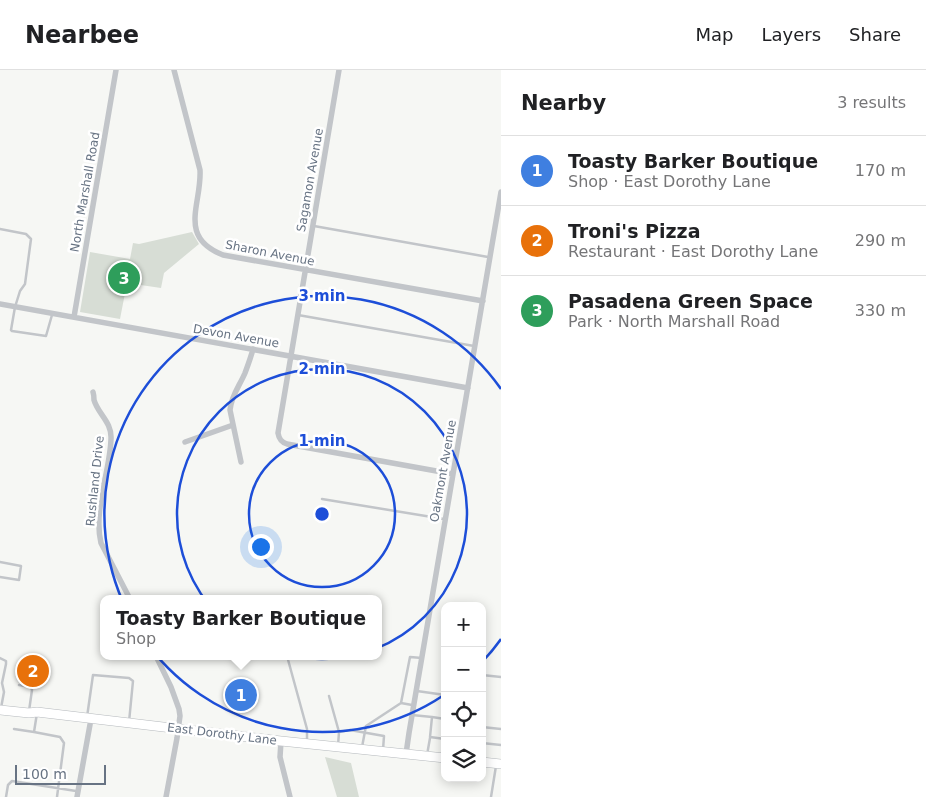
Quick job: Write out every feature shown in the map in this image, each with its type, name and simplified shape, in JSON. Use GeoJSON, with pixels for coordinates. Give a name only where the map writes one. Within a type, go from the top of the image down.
{"type":"FeatureCollection","features":[{"type":"Feature","properties":{"kind":"main road","name":"East Dorothy Lane"},"geometry":{"type":"LineString","coordinates":[[0,710],[33,712],[441,758]]}},
{"type":"Feature","properties":{"kind":"main road"},"geometry":{"type":"LineString","coordinates":[[486,762],[499,764]]}},
{"type":"Feature","properties":{"kind":"street","name":"North Marshall Road"},"geometry":{"type":"LineString","coordinates":[[74,317],[116,70]]}},
{"type":"Feature","properties":{"kind":"street","name":"Sharon Avenue"},"geometry":{"type":"LineString","coordinates":[[174,70],[200,170],[194,219],[197,232],[203,241],[216,252],[223,255],[482,301]]}},
{"type":"Feature","properties":{"kind":"street","name":"Sagamon Avenue"},"geometry":{"type":"LineString","coordinates":[[339,70],[278,433],[281,440],[287,444],[453,474]]}},
{"type":"Feature","properties":{"kind":"street","name":"Oakmont Avenue"},"geometry":{"type":"LineString","coordinates":[[406,754],[501,192]]}},
{"type":"Feature","properties":{"kind":"street","name":"Devon Avenue"},"geometry":{"type":"LineString","coordinates":[[0,304],[468,388]]}},
{"type":"Feature","properties":{"kind":"street"},"geometry":{"type":"LineString","coordinates":[[241,462],[230,410],[232,397],[246,372],[253,349]]}},
{"type":"Feature","properties":{"kind":"street","name":"Rushland Drive"},"geometry":{"type":"LineString","coordinates":[[93,392],[94,400],[109,425],[111,438],[100,509],[99,536],[128,595]]}},
{"type":"Feature","properties":{"kind":"street"},"geometry":{"type":"LineString","coordinates":[[185,442],[233,425]]}},
{"type":"Feature","properties":{"kind":"street"},"geometry":{"type":"LineString","coordinates":[[158,660],[171,687],[180,716],[166,797]]}},
{"type":"Feature","properties":{"kind":"street"},"geometry":{"type":"LineString","coordinates":[[77,794],[89,719]]}},
{"type":"Feature","properties":{"kind":"street"},"geometry":{"type":"LineString","coordinates":[[280,741],[280,758],[290,797]]}},
{"type":"Feature","properties":{"kind":"lane"},"geometry":{"type":"LineString","coordinates":[[313,226],[490,258]]}},
{"type":"Feature","properties":{"kind":"lane"},"geometry":{"type":"LineString","coordinates":[[0,230],[26,234],[31,239],[25,284],[20,291],[15,307],[11,330],[46,336],[53,314]]}},
{"type":"Feature","properties":{"kind":"lane"},"geometry":{"type":"LineString","coordinates":[[298,315],[474,346]]}},
{"type":"Feature","properties":{"kind":"lane"},"geometry":{"type":"LineString","coordinates":[[322,498],[445,519]]}},
{"type":"Feature","properties":{"kind":"lane"},"geometry":{"type":"LineString","coordinates":[[0,562],[21,566],[19,580],[0,577]]}},
{"type":"Feature","properties":{"kind":"lane"},"geometry":{"type":"LineString","coordinates":[[401,703],[410,657],[422,658]]}},
{"type":"Feature","properties":{"kind":"lane"},"geometry":{"type":"LineString","coordinates":[[0,658],[6,661],[1,683],[4,692],[0,710]]}},
{"type":"Feature","properties":{"kind":"lane"},"geometry":{"type":"LineString","coordinates":[[288,660],[307,729],[307,744]]}},
{"type":"Feature","properties":{"kind":"lane"},"geometry":{"type":"LineString","coordinates":[[89,719],[93,675],[129,678],[133,681],[128,723]]}},
{"type":"Feature","properties":{"kind":"lane"},"geometry":{"type":"LineString","coordinates":[[486,675],[501,677]]}},
{"type":"Feature","properties":{"kind":"lane"},"geometry":{"type":"LineString","coordinates":[[19,685],[31,687],[32,690],[34,732]]}},
{"type":"Feature","properties":{"kind":"lane"},"geometry":{"type":"LineString","coordinates":[[416,691],[441,695]]}},
{"type":"Feature","properties":{"kind":"lane"},"geometry":{"type":"LineString","coordinates":[[329,696],[338,732],[338,747]]}},
{"type":"Feature","properties":{"kind":"lane"},"geometry":{"type":"LineString","coordinates":[[362,750],[366,726],[401,703],[414,705]]}},
{"type":"Feature","properties":{"kind":"lane"},"geometry":{"type":"LineString","coordinates":[[412,715],[441,718]]}},
{"type":"Feature","properties":{"kind":"lane"},"geometry":{"type":"LineString","coordinates":[[427,756],[432,717]]}},
{"type":"Feature","properties":{"kind":"lane"},"geometry":{"type":"LineString","coordinates":[[486,727],[501,729]]}},
{"type":"Feature","properties":{"kind":"lane"},"geometry":{"type":"LineString","coordinates":[[14,729],[60,738],[64,743],[56,797]]}},
{"type":"Feature","properties":{"kind":"lane"},"geometry":{"type":"LineString","coordinates":[[338,732],[350,730],[384,736],[383,752]]}},
{"type":"Feature","properties":{"kind":"lane"},"geometry":{"type":"LineString","coordinates":[[430,737],[441,738]]}},
{"type":"Feature","properties":{"kind":"lane"},"geometry":{"type":"LineString","coordinates":[[486,743],[501,745]]}},
{"type":"Feature","properties":{"kind":"lane"},"geometry":{"type":"LineString","coordinates":[[491,797],[499,764]]}},
{"type":"Feature","properties":{"kind":"lane"},"geometry":{"type":"LineString","coordinates":[[6,797],[8,785],[12,781],[58,788],[77,794]]}},
{"type":"Feature","properties":{"kind":"shaded area"},"geometry":{"type":"Polygon","coordinates":[[[192,232],[199,244],[164,273],[161,288],[127,283],[120,319],[80,312],[90,252],[130,259],[133,243],[139,244],[192,232]]]}},
{"type":"Feature","properties":{"kind":"shaded area"},"geometry":{"type":"Polygon","coordinates":[[[325,757],[351,763],[359,797],[337,797],[325,757]]]}},
{"type":"Feature","properties":{"kind":"place","name":"Pasadena Green Space"},"geometry":{"type":"Point","coordinates":[124,278]}},
{"type":"Feature","properties":{"kind":"place","name":"Troni's Pizza"},"geometry":{"type":"Point","coordinates":[33,671]}},
{"type":"Feature","properties":{"kind":"place","name":"Toasty Barker Boutique"},"geometry":{"type":"Point","coordinates":[241,695]}}]}
